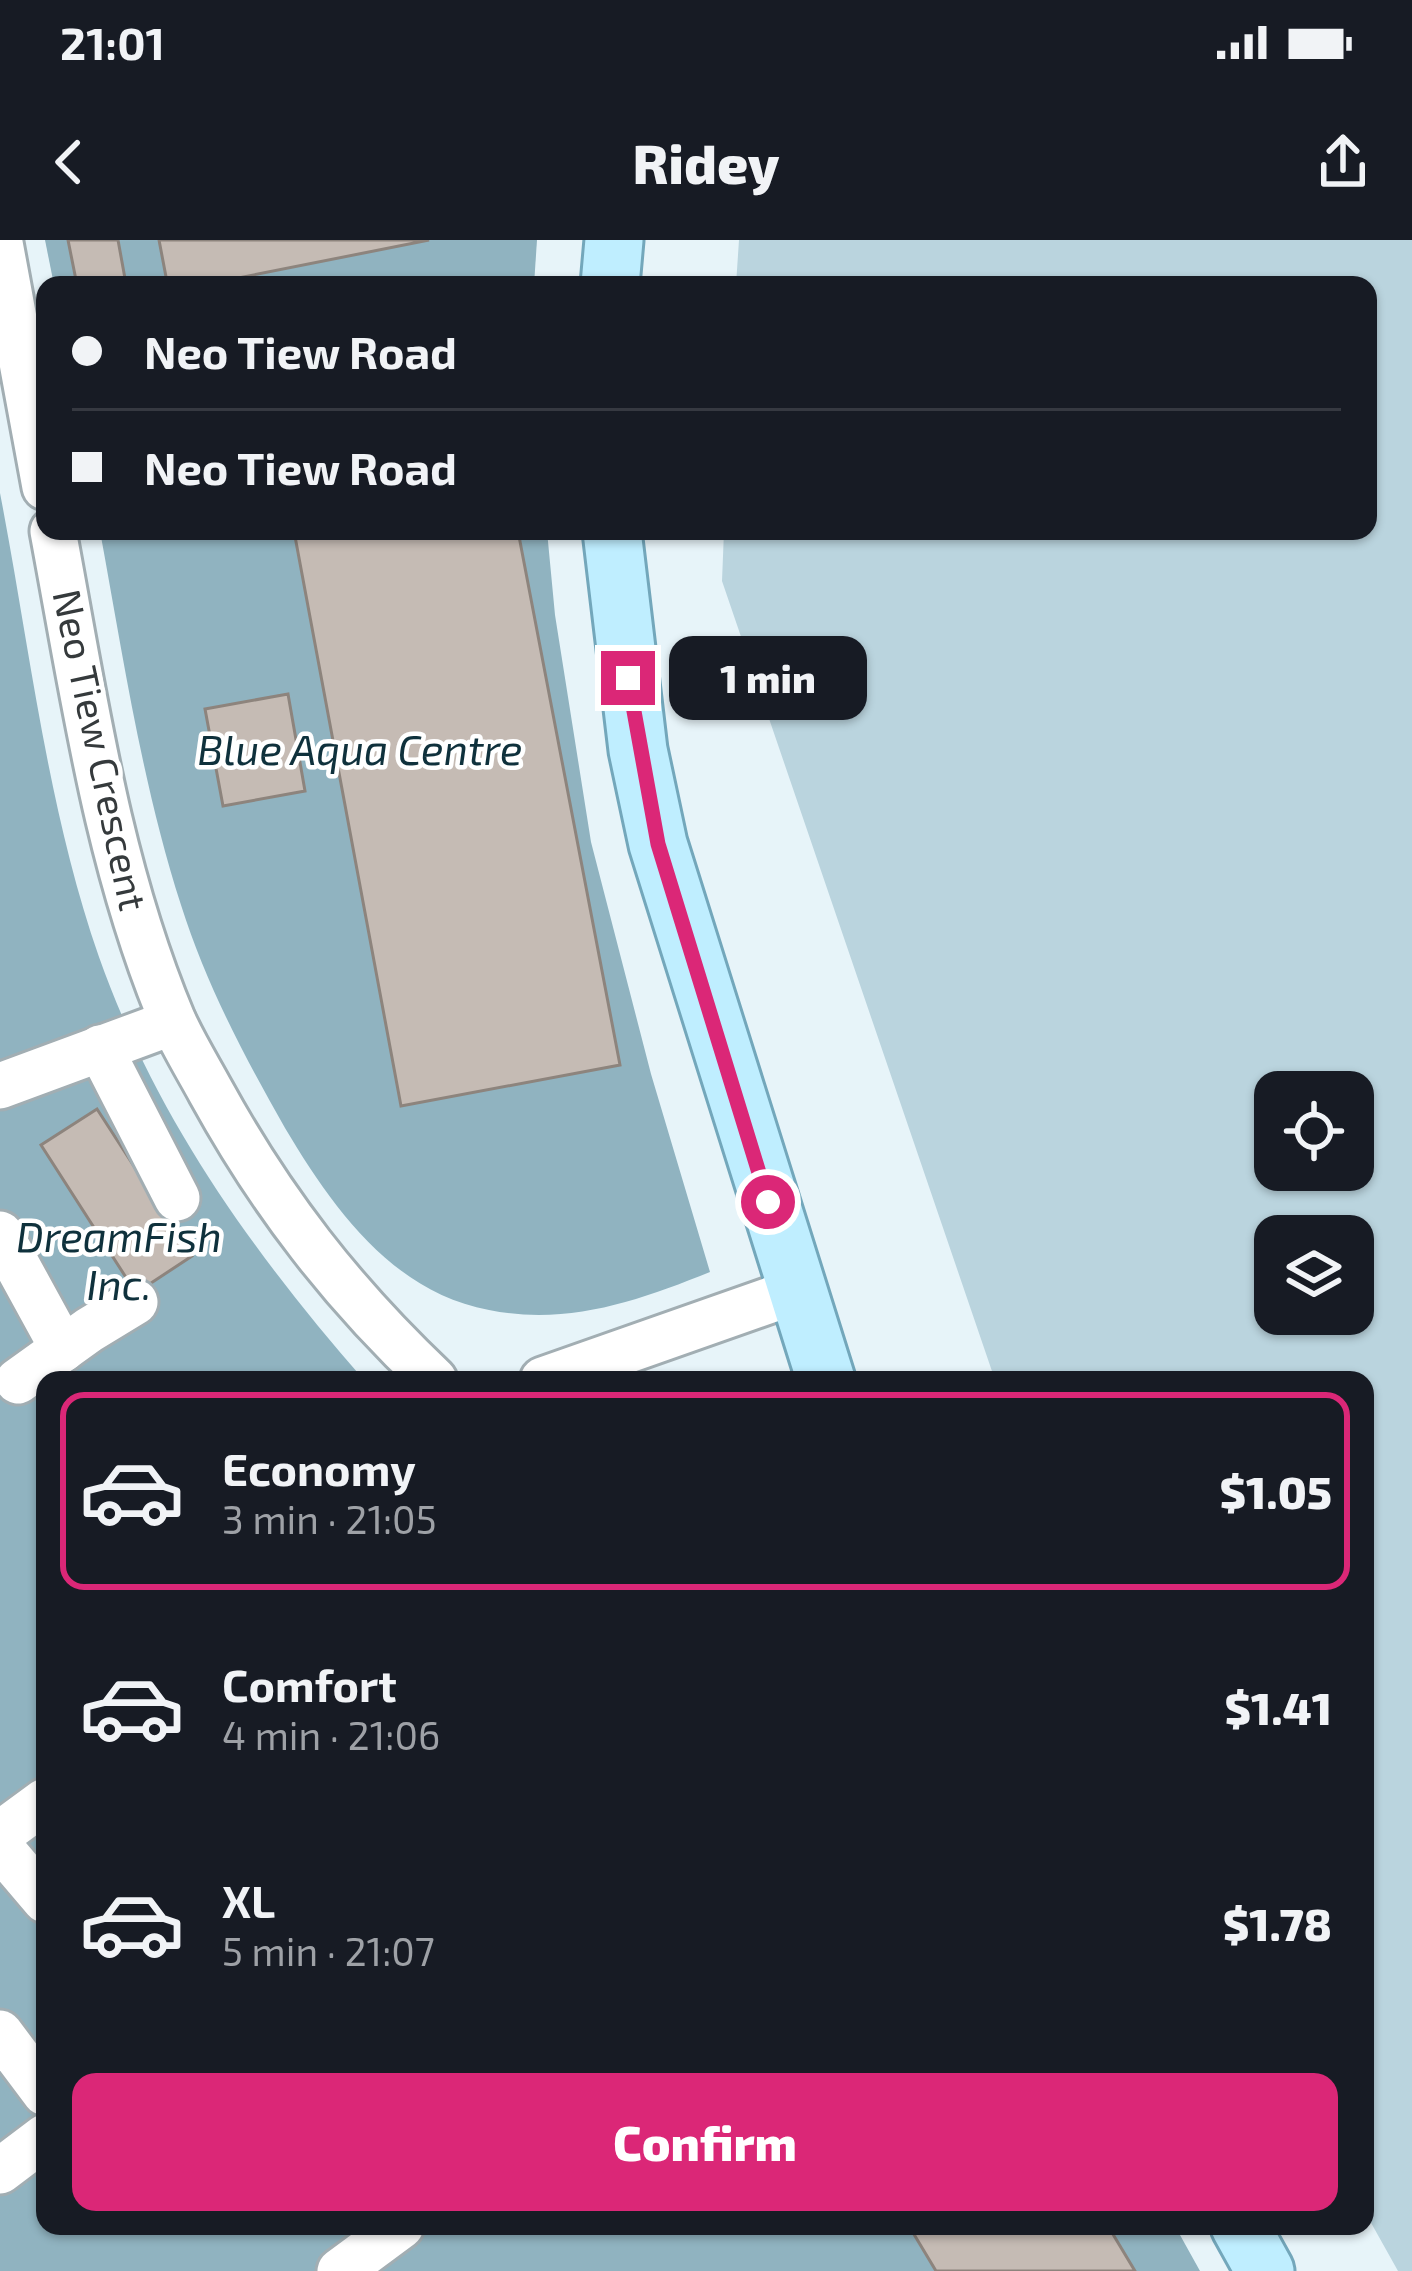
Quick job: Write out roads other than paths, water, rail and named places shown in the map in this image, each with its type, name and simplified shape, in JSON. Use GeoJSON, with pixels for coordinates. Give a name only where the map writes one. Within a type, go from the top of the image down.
{"type":"FeatureCollection","features":[{"type":"Feature","properties":{"kind":"main road"},"geometry":{"type":"LineString","coordinates":[[611,276],[614,240]]}},
{"type":"Feature","properties":{"kind":"main road"},"geometry":{"type":"LineString","coordinates":[[613,540],[638,750],[658,844],[823,1371]]}},
{"type":"Feature","properties":{"kind":"main road"},"geometry":{"type":"LineString","coordinates":[[1245,2235],[1265,2271]]}},
{"type":"Feature","properties":{"kind":"street"},"geometry":{"type":"LineString","coordinates":[[0,243],[36,438]]}},
{"type":"Feature","properties":{"kind":"street","name":"Neo Tiew Crescent"},"geometry":{"type":"LineString","coordinates":[[55,540],[104,805],[136,919],[173,1022],[289,1220],[373,1322],[425,1371]]}},
{"type":"Feature","properties":{"kind":"street"},"geometry":{"type":"LineString","coordinates":[[0,1086],[173,1022]]}},
{"type":"Feature","properties":{"kind":"street"},"geometry":{"type":"LineString","coordinates":[[100,1048],[177,1198]]}},
{"type":"Feature","properties":{"kind":"street"},"geometry":{"type":"LineString","coordinates":[[0,1234],[63,1348]]}},
{"type":"Feature","properties":{"kind":"street"},"geometry":{"type":"LineString","coordinates":[[569,1371],[796,1291]]}},
{"type":"Feature","properties":{"kind":"street"},"geometry":{"type":"LineString","coordinates":[[18,1381],[135,1303]]}},
{"type":"Feature","properties":{"kind":"street"},"geometry":{"type":"LineString","coordinates":[[0,1834],[36,1808]]}},
{"type":"Feature","properties":{"kind":"street"},"geometry":{"type":"LineString","coordinates":[[0,1847],[36,1889]]}},
{"type":"Feature","properties":{"kind":"street"},"geometry":{"type":"LineString","coordinates":[[0,2033],[36,2080]]}},
{"type":"Feature","properties":{"kind":"street"},"geometry":{"type":"LineString","coordinates":[[0,2171],[36,2145]]}},
{"type":"Feature","properties":{"kind":"street"},"geometry":{"type":"LineString","coordinates":[[340,2271],[389,2235]]}},
{"type":"Feature","properties":{"kind":"water"},"geometry":{"type":"Polygon","coordinates":[[[45,240],[537,240],[535,276],[52,276],[45,240]]]}},
{"type":"Feature","properties":{"kind":"water","name":"DreamFish Inc."},"geometry":{"type":"Polygon","coordinates":[[[0,493],[66,843],[99,957],[122,1016],[211,1181],[284,1283],[356,1371],[36,1371],[36,2235],[1180,2235],[1200,2271],[0,2271],[0,493]]]}},
{"type":"Feature","properties":{"kind":"water","name":"Blue Aqua Centre"},"geometry":{"type":"Polygon","coordinates":[[[102,540],[548,540],[591,842],[651,1074],[710,1272],[602,1308],[518,1314],[454,1300],[423,1285],[368,1242],[303,1158],[214,991],[167,859],[102,540]]]}}]}
